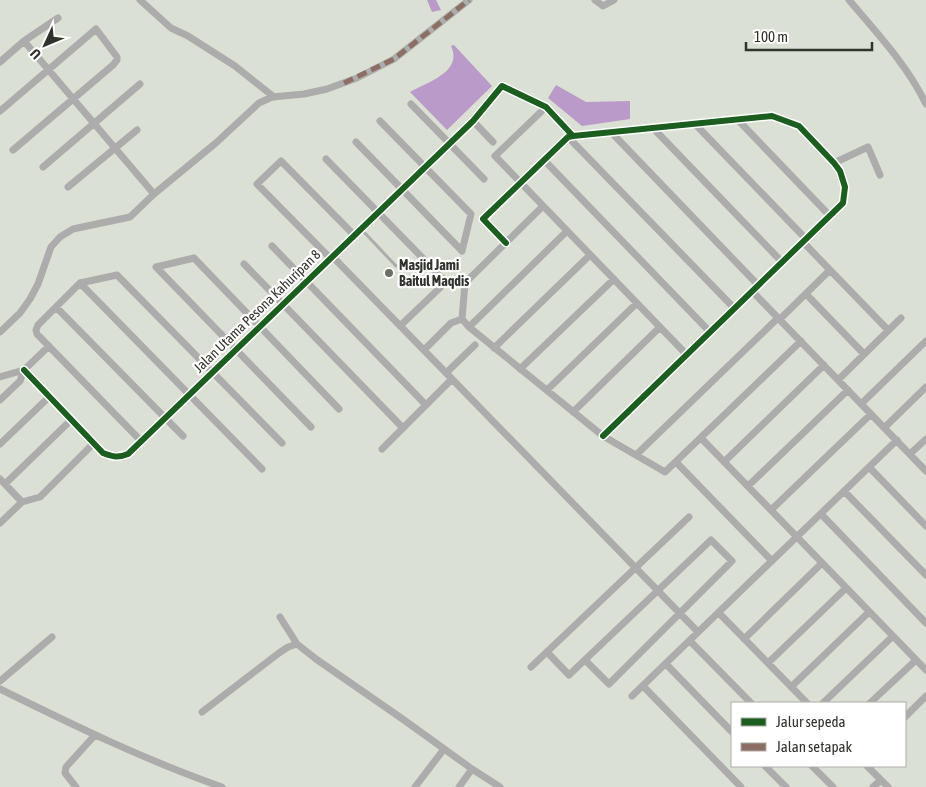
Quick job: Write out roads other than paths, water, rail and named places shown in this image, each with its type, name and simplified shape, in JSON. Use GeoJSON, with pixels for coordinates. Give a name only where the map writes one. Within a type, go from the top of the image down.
{"type":"FeatureCollection","features":[{"type":"Feature","properties":{"kind":"street"},"geometry":{"type":"LineString","coordinates":[[140,0],[172,28],[235,66],[274,97]]}},
{"type":"Feature","properties":{"kind":"street"},"geometry":{"type":"LineString","coordinates":[[0,332],[20,313],[30,300],[38,284],[46,256],[56,240],[73,229],[130,217],[259,103],[274,97],[315,92],[357,78],[394,59],[469,0]]}},
{"type":"Feature","properties":{"kind":"street"},"geometry":{"type":"LineString","coordinates":[[595,0],[603,6],[614,0]]}},
{"type":"Feature","properties":{"kind":"street"},"geometry":{"type":"LineString","coordinates":[[849,0],[902,65],[917,86],[926,104]]}},
{"type":"Feature","properties":{"kind":"street"},"geometry":{"type":"LineString","coordinates":[[0,62],[24,41],[58,18]]}},
{"type":"Feature","properties":{"kind":"street"},"geometry":{"type":"LineString","coordinates":[[0,111],[96,29],[114,51],[117,60],[13,150]]}},
{"type":"Feature","properties":{"kind":"street"},"geometry":{"type":"LineString","coordinates":[[24,41],[154,194]]}},
{"type":"Feature","properties":{"kind":"street"},"geometry":{"type":"LineString","coordinates":[[43,167],[140,84]]}},
{"type":"Feature","properties":{"kind":"street","name":"Jalan Utama Pesona Kahuripan 8"},"geometry":{"type":"LineString","coordinates":[[24,370],[103,453],[112,457],[128,454],[473,121],[502,86],[546,107]]}},
{"type":"Feature","properties":{"kind":"street"},"geometry":{"type":"LineString","coordinates":[[411,104],[484,179]]}},
{"type":"Feature","properties":{"kind":"street"},"geometry":{"type":"LineString","coordinates":[[686,354],[495,156],[546,107],[571,136],[734,308]]}},
{"type":"Feature","properties":{"kind":"street"},"geometry":{"type":"LineString","coordinates":[[506,243],[483,219],[571,136],[772,116],[799,126],[840,171],[845,187],[843,203],[603,436]]}},
{"type":"Feature","properties":{"kind":"street"},"geometry":{"type":"LineString","coordinates":[[737,119],[830,216]]}},
{"type":"Feature","properties":{"kind":"street"},"geometry":{"type":"LineString","coordinates":[[356,142],[462,251],[471,214],[380,121]]}},
{"type":"Feature","properties":{"kind":"street"},"geometry":{"type":"LineString","coordinates":[[473,121],[493,142]]}},
{"type":"Feature","properties":{"kind":"street"},"geometry":{"type":"LineString","coordinates":[[695,124],[888,330]]}},
{"type":"Feature","properties":{"kind":"street"},"geometry":{"type":"LineString","coordinates":[[653,128],[782,262]]}},
{"type":"Feature","properties":{"kind":"street"},"geometry":{"type":"LineString","coordinates":[[68,188],[137,130]]}},
{"type":"Feature","properties":{"kind":"street"},"geometry":{"type":"LineString","coordinates":[[610,132],[758,285]]}},
{"type":"Feature","properties":{"kind":"street"},"geometry":{"type":"LineString","coordinates":[[834,163],[868,147],[880,175]]}},
{"type":"Feature","properties":{"kind":"street"},"geometry":{"type":"LineString","coordinates":[[326,159],[446,282],[400,326]]}},
{"type":"Feature","properties":{"kind":"street"},"geometry":{"type":"LineString","coordinates":[[544,160],[710,332]]}},
{"type":"Feature","properties":{"kind":"street"},"geometry":{"type":"LineString","coordinates":[[354,235],[281,162],[258,184],[424,350],[698,632]]}},
{"type":"Feature","properties":{"kind":"street"},"geometry":{"type":"LineString","coordinates":[[543,206],[465,283],[462,319],[494,348],[603,436],[665,472],[801,341]]}},
{"type":"Feature","properties":{"kind":"street"},"geometry":{"type":"LineString","coordinates":[[469,327],[567,231]]}},
{"type":"Feature","properties":{"kind":"street"},"geometry":{"type":"LineString","coordinates":[[272,246],[426,405]]}},
{"type":"Feature","properties":{"kind":"street"},"geometry":{"type":"LineString","coordinates":[[494,348],[590,255]]}},
{"type":"Feature","properties":{"kind":"street"},"geometry":{"type":"LineString","coordinates":[[311,427],[156,267],[194,258],[339,410]]}},
{"type":"Feature","properties":{"kind":"street"},"geometry":{"type":"LineString","coordinates":[[244,264],[403,428]]}},
{"type":"Feature","properties":{"kind":"street"},"geometry":{"type":"LineString","coordinates":[[636,455],[830,270]]}},
{"type":"Feature","properties":{"kind":"street"},"geometry":{"type":"LineString","coordinates":[[141,441],[37,334],[38,325],[80,282],[117,275],[282,443]]}},
{"type":"Feature","properties":{"kind":"street"},"geometry":{"type":"LineString","coordinates":[[520,369],[614,279]]}},
{"type":"Feature","properties":{"kind":"street"},"geometry":{"type":"LineString","coordinates":[[80,282],[262,470]]}},
{"type":"Feature","properties":{"kind":"street"},"geometry":{"type":"LineString","coordinates":[[752,291],[926,471]]}},
{"type":"Feature","properties":{"kind":"street"},"geometry":{"type":"LineString","coordinates":[[806,294],[864,354]]}},
{"type":"Feature","properties":{"kind":"street"},"geometry":{"type":"LineString","coordinates":[[546,390],[637,303]]}},
{"type":"Feature","properties":{"kind":"street"},"geometry":{"type":"LineString","coordinates":[[56,307],[182,436]]}},
{"type":"Feature","properties":{"kind":"street"},"geometry":{"type":"LineString","coordinates":[[838,380],[902,318]]}},
{"type":"Feature","properties":{"kind":"street"},"geometry":{"type":"LineString","coordinates":[[424,350],[451,323],[462,319]]}},
{"type":"Feature","properties":{"kind":"street"},"geometry":{"type":"LineString","coordinates":[[573,412],[660,327]]}},
{"type":"Feature","properties":{"kind":"street"},"geometry":{"type":"LineString","coordinates":[[861,404],[926,341]]}},
{"type":"Feature","properties":{"kind":"street"},"geometry":{"type":"LineString","coordinates":[[446,373],[475,345]]}},
{"type":"Feature","properties":{"kind":"street"},"geometry":{"type":"LineString","coordinates":[[0,400],[20,381],[24,370],[49,346]]}},
{"type":"Feature","properties":{"kind":"street"},"geometry":{"type":"LineString","coordinates":[[724,462],[824,366]]}},
{"type":"Feature","properties":{"kind":"street"},"geometry":{"type":"LineString","coordinates":[[0,377],[24,370]]}},
{"type":"Feature","properties":{"kind":"street"},"geometry":{"type":"LineString","coordinates":[[382,449],[452,379]]}},
{"type":"Feature","properties":{"kind":"street"},"geometry":{"type":"LineString","coordinates":[[884,428],[926,387]]}},
{"type":"Feature","properties":{"kind":"street"},"geometry":{"type":"LineString","coordinates":[[748,486],[848,390]]}},
{"type":"Feature","properties":{"kind":"street"},"geometry":{"type":"LineString","coordinates":[[0,444],[49,396]]}},
{"type":"Feature","properties":{"kind":"street"},"geometry":{"type":"LineString","coordinates":[[771,510],[871,414]]}},
{"type":"Feature","properties":{"kind":"street"},"geometry":{"type":"LineString","coordinates":[[22,502],[3,482],[71,420]]}},
{"type":"Feature","properties":{"kind":"street"},"geometry":{"type":"LineString","coordinates":[[701,438],[926,670]]}},
{"type":"Feature","properties":{"kind":"street"},"geometry":{"type":"LineString","coordinates":[[910,454],[926,439]]}},
{"type":"Feature","properties":{"kind":"street"},"geometry":{"type":"LineString","coordinates":[[632,696],[897,440]]}},
{"type":"Feature","properties":{"kind":"street"},"geometry":{"type":"LineString","coordinates":[[0,523],[22,502],[40,497],[94,443]]}},
{"type":"Feature","properties":{"kind":"street"},"geometry":{"type":"LineString","coordinates":[[676,462],[772,561]]}},
{"type":"Feature","properties":{"kind":"street"},"geometry":{"type":"LineString","coordinates":[[869,467],[926,526]]}},
{"type":"Feature","properties":{"kind":"street"},"geometry":{"type":"LineString","coordinates":[[844,491],[926,575]]}},
{"type":"Feature","properties":{"kind":"street"},"geometry":{"type":"LineString","coordinates":[[821,514],[926,623]]}},
{"type":"Feature","properties":{"kind":"street"},"geometry":{"type":"LineString","coordinates":[[531,667],[690,517]]}},
{"type":"Feature","properties":{"kind":"street"},"geometry":{"type":"LineString","coordinates":[[546,652],[569,676],[585,660],[658,590],[711,540],[732,561],[609,684],[585,660]]}},
{"type":"Feature","properties":{"kind":"street"},"geometry":{"type":"LineString","coordinates":[[744,639],[822,563]]}},
{"type":"Feature","properties":{"kind":"street"},"geometry":{"type":"LineString","coordinates":[[768,663],[846,588]]}},
{"type":"Feature","properties":{"kind":"street"},"geometry":{"type":"LineString","coordinates":[[719,612],[806,702]]}},
{"type":"Feature","properties":{"kind":"street"},"geometry":{"type":"LineString","coordinates":[[791,687],[869,612]]}},
{"type":"Feature","properties":{"kind":"street"},"geometry":{"type":"LineString","coordinates":[[280,617],[297,644],[316,659],[500,787]]}},
{"type":"Feature","properties":{"kind":"street"},"geometry":{"type":"LineString","coordinates":[[824,702],[893,636]]}},
{"type":"Feature","properties":{"kind":"street"},"geometry":{"type":"LineString","coordinates":[[0,681],[52,638]]}},
{"type":"Feature","properties":{"kind":"street"},"geometry":{"type":"LineString","coordinates":[[690,641],[750,702]]}},
{"type":"Feature","properties":{"kind":"street"},"geometry":{"type":"LineString","coordinates":[[202,712],[288,647],[297,644]]}},
{"type":"Feature","properties":{"kind":"street"},"geometry":{"type":"LineString","coordinates":[[871,702],[916,660]]}},
{"type":"Feature","properties":{"kind":"street"},"geometry":{"type":"LineString","coordinates":[[666,664],[731,731]]}},
{"type":"Feature","properties":{"kind":"street"},"geometry":{"type":"LineString","coordinates":[[643,686],[741,787]]}},
{"type":"Feature","properties":{"kind":"street"},"geometry":{"type":"LineString","coordinates":[[0,689],[95,735],[178,772],[222,787]]}},
{"type":"Feature","properties":{"kind":"street"},"geometry":{"type":"LineString","coordinates":[[906,716],[926,696]]}},
{"type":"Feature","properties":{"kind":"street"},"geometry":{"type":"LineString","coordinates":[[76,787],[65,773],[66,767],[95,735]]}},
{"type":"Feature","properties":{"kind":"street"},"geometry":{"type":"LineString","coordinates":[[416,787],[444,749]]}},
{"type":"Feature","properties":{"kind":"street"},"geometry":{"type":"LineString","coordinates":[[766,767],[786,787]]}},
{"type":"Feature","properties":{"kind":"street"},"geometry":{"type":"LineString","coordinates":[[816,767],[833,787]]}},
{"type":"Feature","properties":{"kind":"street"},"geometry":{"type":"LineString","coordinates":[[868,767],[888,787]]}},
{"type":"Feature","properties":{"kind":"street"},"geometry":{"type":"LineString","coordinates":[[459,787],[472,769]]}},
{"type":"Feature","properties":{"kind":"street"},"geometry":{"type":"LineString","coordinates":[[873,787],[881,780]]}},
{"type":"Feature","properties":{"kind":"street"},"geometry":{"type":"LineString","coordinates":[[820,787],[827,781]]}},
{"type":"Feature","properties":{"kind":"lane"},"geometry":{"type":"LineString","coordinates":[[361,229],[396,266]]}},
{"type":"Feature","properties":{"kind":"place","name":"Masjid Jami Baitul Maqdis"},"geometry":{"type":"Point","coordinates":[389,273]}}]}
